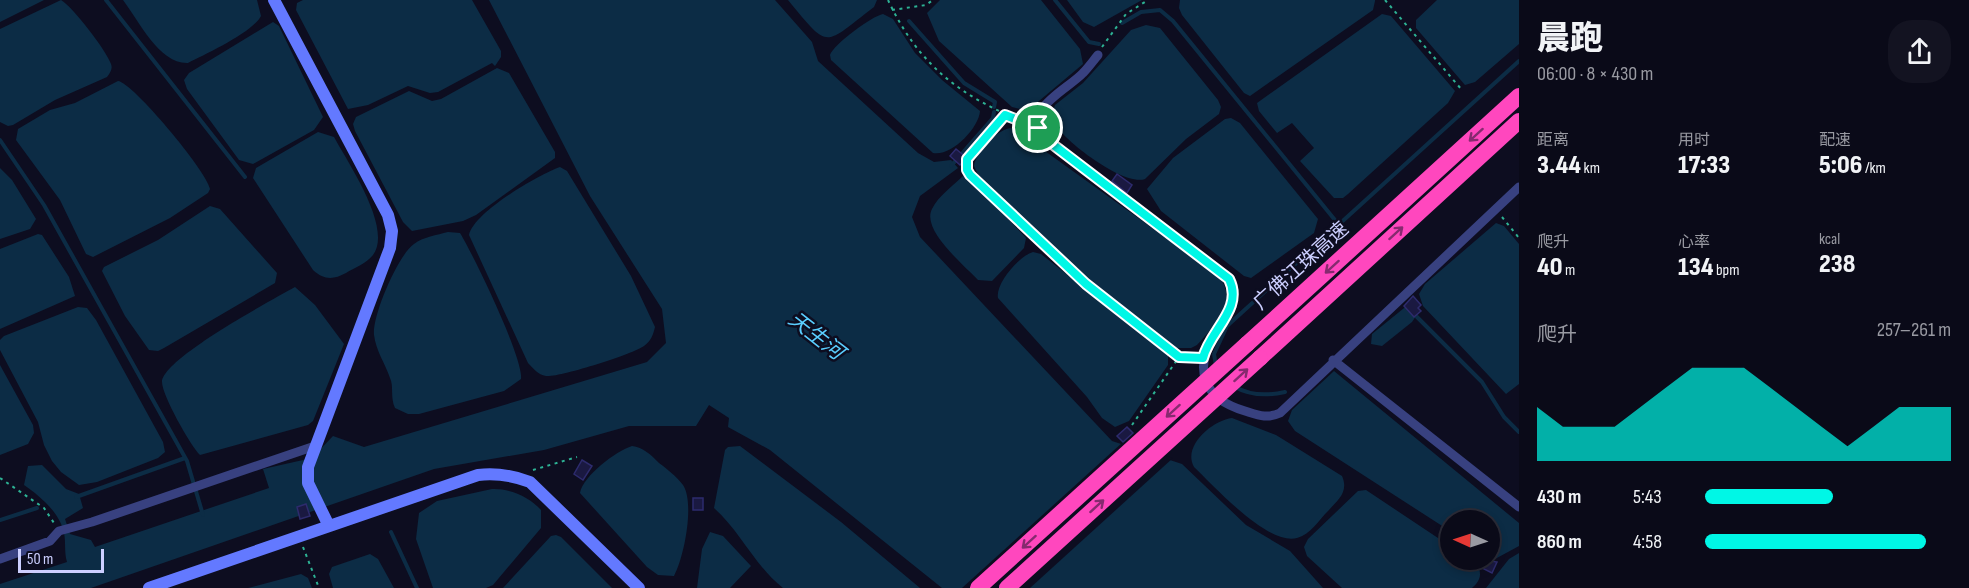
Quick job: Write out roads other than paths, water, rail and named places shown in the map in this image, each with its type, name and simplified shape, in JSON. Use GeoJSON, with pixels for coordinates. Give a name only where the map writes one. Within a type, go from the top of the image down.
{"type":"FeatureCollection","features":[{"type":"Feature","properties":{"kind":"highway","name":"广佛江珠高速"},"geometry":{"type":"LineString","coordinates":[[978,588],[1519,96]]}},
{"type":"Feature","properties":{"kind":"highway","name":"广佛江珠高速"},"geometry":{"type":"LineString","coordinates":[[1007,588],[1519,121]]}},
{"type":"Feature","properties":{"kind":"street"},"geometry":{"type":"LineString","coordinates":[[274,0],[388,215],[392,231],[390,248],[308,467],[308,483],[329,526]]}},
{"type":"Feature","properties":{"kind":"street"},"geometry":{"type":"LineString","coordinates":[[1098,55],[1083,74],[1043,107],[1037,121],[1038,128],[1043,137],[1229,279],[1233,288],[1231,308],[1206,348],[1203,358],[1203,375],[1209,390],[1230,406],[1262,417],[1271,417],[1280,413],[1333,360],[1519,187]]}},
{"type":"Feature","properties":{"kind":"street"},"geometry":{"type":"LineString","coordinates":[[1333,360],[1519,507]]}},
{"type":"Feature","properties":{"kind":"street"},"geometry":{"type":"LineString","coordinates":[[0,559],[50,541],[59,531],[315,446]]}},
{"type":"Feature","properties":{"kind":"street"},"geometry":{"type":"LineString","coordinates":[[149,588],[478,475],[513,475],[530,482],[544,494],[639,588]]}},
{"type":"Feature","properties":{"kind":"water"},"geometry":{"type":"Polygon","coordinates":[[[0,0],[44,0],[0,22],[0,0]]]}},
{"type":"Feature","properties":{"kind":"water"},"geometry":{"type":"Polygon","coordinates":[[[61,0],[96,39],[111,64],[111,71],[107,77],[55,100],[8,126],[0,122],[0,29],[61,0]]]}},
{"type":"Feature","properties":{"kind":"water"},"geometry":{"type":"Polygon","coordinates":[[[123,0],[257,0],[261,16],[239,36],[188,63],[168,57],[159,49],[123,0]]]}},
{"type":"Feature","properties":{"kind":"water"},"geometry":{"type":"Polygon","coordinates":[[[303,0],[472,0],[501,51],[501,57],[495,66],[492,63],[438,92],[430,93],[408,86],[368,105],[348,109],[296,10],[297,3],[303,0]]]}},
{"type":"Feature","properties":{"kind":"water","name":"天生河"},"geometry":{"type":"Polygon","coordinates":[[[489,0],[775,0],[812,42],[818,61],[918,153],[934,162],[951,160],[958,168],[920,196],[912,217],[920,237],[1112,441],[1182,464],[1246,525],[1290,551],[1323,588],[942,588],[770,450],[728,427],[729,418],[709,405],[696,426],[629,426],[544,450],[434,469],[91,588],[0,588],[0,584],[67,562],[62,526],[54,512],[43,500],[24,485],[28,466],[42,465],[66,489],[79,494],[83,508],[65,519],[70,534],[91,540],[95,547],[269,488],[263,469],[312,458],[333,436],[364,447],[647,362],[666,343],[662,309],[590,196],[489,0]]]}},
{"type":"Feature","properties":{"kind":"water"},"geometry":{"type":"Polygon","coordinates":[[[788,0],[877,0],[874,7],[845,30],[828,37],[820,35],[812,28],[788,0]]]}},
{"type":"Feature","properties":{"kind":"water"},"geometry":{"type":"Polygon","coordinates":[[[940,0],[1041,0],[1080,49],[1083,64],[1033,106],[1024,110],[1012,107],[939,41],[927,13],[940,0]]]}},
{"type":"Feature","properties":{"kind":"water"},"geometry":{"type":"Polygon","coordinates":[[[1067,0],[1142,0],[1094,27],[1083,22],[1067,0]]]}},
{"type":"Feature","properties":{"kind":"water"},"geometry":{"type":"Polygon","coordinates":[[[1180,0],[1375,1],[1373,10],[1250,96],[1244,93],[1182,15],[1179,8],[1180,0]]]}},
{"type":"Feature","properties":{"kind":"water"},"geometry":{"type":"Polygon","coordinates":[[[1437,0],[1519,0],[1519,44],[1475,82],[1465,85],[1416,28],[1416,20],[1437,0]]]}},
{"type":"Feature","properties":{"kind":"water"},"geometry":{"type":"Polygon","coordinates":[[[883,14],[893,19],[915,53],[942,80],[980,111],[969,133],[948,151],[933,153],[831,60],[830,55],[833,50],[846,38],[883,14]]]}},
{"type":"Feature","properties":{"kind":"water"},"geometry":{"type":"Polygon","coordinates":[[[1382,14],[1391,16],[1455,91],[1448,103],[1348,194],[1343,198],[1334,198],[1300,161],[1314,148],[1292,123],[1277,133],[1259,111],[1257,103],[1382,14]]]}},
{"type":"Feature","properties":{"kind":"water"},"geometry":{"type":"Polygon","coordinates":[[[273,22],[279,26],[323,117],[314,130],[253,164],[239,160],[187,89],[184,80],[189,73],[273,22]]]}},
{"type":"Feature","properties":{"kind":"water"},"geometry":{"type":"Polygon","coordinates":[[[1146,25],[1160,28],[1218,100],[1221,107],[1219,114],[1186,139],[1145,179],[1135,179],[1122,176],[1078,148],[1056,126],[1051,117],[1055,105],[1083,83],[1131,30],[1146,25]]]}},
{"type":"Feature","properties":{"kind":"water"},"geometry":{"type":"Polygon","coordinates":[[[497,68],[509,73],[555,152],[555,158],[476,215],[463,221],[412,231],[403,222],[355,131],[353,124],[356,117],[409,91],[432,101],[441,99],[497,68]]]}},
{"type":"Feature","properties":{"kind":"water"},"geometry":{"type":"Polygon","coordinates":[[[118,81],[138,96],[168,129],[206,179],[210,189],[208,193],[170,218],[93,257],[86,254],[60,200],[16,140],[18,129],[50,110],[75,103],[118,81]]]}},
{"type":"Feature","properties":{"kind":"water"},"geometry":{"type":"Polygon","coordinates":[[[1231,118],[1240,123],[1318,219],[1314,233],[1251,278],[1244,276],[1161,211],[1147,189],[1173,158],[1225,119],[1231,118]]]}},
{"type":"Feature","properties":{"kind":"water"},"geometry":{"type":"Polygon","coordinates":[[[1013,128],[1219,276],[1225,286],[1226,305],[1218,321],[1197,345],[1191,348],[1177,348],[1089,282],[980,179],[974,166],[979,154],[995,136],[1013,128]]]}},
{"type":"Feature","properties":{"kind":"water"},"geometry":{"type":"Polygon","coordinates":[[[318,132],[334,137],[366,196],[377,229],[378,243],[373,255],[364,263],[333,278],[321,276],[313,270],[253,178],[256,168],[318,132]]]}},
{"type":"Feature","properties":{"kind":"water"},"geometry":{"type":"Polygon","coordinates":[[[560,167],[567,171],[631,276],[655,327],[648,342],[637,350],[611,360],[546,376],[538,373],[528,363],[469,235],[473,226],[494,205],[523,186],[560,167]]]}},
{"type":"Feature","properties":{"kind":"water"},"geometry":{"type":"Polygon","coordinates":[[[0,168],[12,180],[36,219],[30,229],[0,239],[0,168]]]}},
{"type":"Feature","properties":{"kind":"water"},"geometry":{"type":"Polygon","coordinates":[[[964,175],[969,177],[1026,238],[1024,248],[992,281],[978,280],[954,256],[938,237],[930,217],[932,209],[942,195],[964,175]]]}},
{"type":"Feature","properties":{"kind":"water"},"geometry":{"type":"Polygon","coordinates":[[[210,206],[220,209],[277,273],[275,283],[164,348],[158,351],[149,350],[125,316],[102,271],[104,267],[158,240],[210,206]]]}},
{"type":"Feature","properties":{"kind":"water"},"geometry":{"type":"Polygon","coordinates":[[[1496,223],[1504,226],[1519,244],[1519,384],[1506,394],[1423,306],[1419,294],[1425,284],[1496,223]]]}},
{"type":"Feature","properties":{"kind":"water"},"geometry":{"type":"Polygon","coordinates":[[[448,232],[460,233],[497,306],[515,351],[521,379],[504,391],[419,414],[408,414],[395,408],[391,381],[375,341],[374,326],[387,287],[408,250],[414,244],[430,236],[448,232]]]}},
{"type":"Feature","properties":{"kind":"water"},"geometry":{"type":"Polygon","coordinates":[[[38,234],[42,235],[69,277],[75,296],[0,329],[0,249],[38,234]]]}},
{"type":"Feature","properties":{"kind":"water"},"geometry":{"type":"Polygon","coordinates":[[[1033,252],[1041,254],[1168,354],[1168,365],[1129,421],[1115,427],[1102,418],[1087,397],[998,298],[1000,285],[1009,271],[1021,259],[1033,252]]]}},
{"type":"Feature","properties":{"kind":"water"},"geometry":{"type":"Polygon","coordinates":[[[295,287],[315,305],[344,344],[313,421],[308,425],[200,455],[171,408],[163,388],[162,382],[167,372],[180,359],[220,330],[295,287]]]}},
{"type":"Feature","properties":{"kind":"water"},"geometry":{"type":"Polygon","coordinates":[[[1409,304],[1418,313],[1412,322],[1382,346],[1371,344],[1372,334],[1409,304]]]}},
{"type":"Feature","properties":{"kind":"water"},"geometry":{"type":"Polygon","coordinates":[[[78,307],[87,308],[96,320],[163,442],[165,452],[158,458],[97,482],[79,485],[61,472],[52,461],[44,445],[38,422],[0,350],[0,340],[4,336],[78,307]]]}},
{"type":"Feature","properties":{"kind":"water"},"geometry":{"type":"Polygon","coordinates":[[[0,365],[33,425],[34,433],[28,444],[0,455],[0,365]]]}},
{"type":"Feature","properties":{"kind":"water"},"geometry":{"type":"Polygon","coordinates":[[[1334,371],[1519,523],[1519,546],[1500,556],[1500,510],[1440,510],[1440,525],[1295,431],[1288,421],[1292,410],[1334,371]]]}},
{"type":"Feature","properties":{"kind":"water"},"geometry":{"type":"Polygon","coordinates":[[[1232,418],[1276,435],[1342,476],[1344,487],[1341,495],[1306,534],[1297,538],[1285,538],[1271,533],[1242,513],[1194,467],[1191,459],[1192,451],[1201,435],[1216,424],[1232,418]]]}},
{"type":"Feature","properties":{"kind":"water"},"geometry":{"type":"Polygon","coordinates":[[[632,446],[647,452],[672,473],[683,485],[686,493],[687,530],[674,576],[658,575],[647,567],[580,493],[587,479],[601,465],[632,446]]]}},
{"type":"Feature","properties":{"kind":"water"},"geometry":{"type":"Polygon","coordinates":[[[740,446],[841,522],[920,588],[783,588],[764,569],[724,517],[714,508],[725,450],[728,447],[740,446]]]}},
{"type":"Feature","properties":{"kind":"water"},"geometry":{"type":"Polygon","coordinates":[[[492,489],[512,492],[536,505],[541,510],[541,528],[493,585],[486,588],[433,588],[416,539],[419,513],[437,501],[492,489]]]}},
{"type":"Feature","properties":{"kind":"water"},"geometry":{"type":"Polygon","coordinates":[[[1366,490],[1440,539],[1440,570],[1479,570],[1480,575],[1475,585],[1472,588],[1342,588],[1307,556],[1304,547],[1308,539],[1358,491],[1366,490]]]}},
{"type":"Feature","properties":{"kind":"water"},"geometry":{"type":"Polygon","coordinates":[[[710,532],[723,536],[751,566],[730,588],[697,588],[702,549],[710,532]]]}},
{"type":"Feature","properties":{"kind":"water"},"geometry":{"type":"Polygon","coordinates":[[[551,536],[561,537],[612,588],[503,588],[551,536]]]}},
{"type":"Feature","properties":{"kind":"water"},"geometry":{"type":"Polygon","coordinates":[[[1519,553],[1519,588],[1486,588],[1509,559],[1519,553]]]}},
{"type":"Feature","properties":{"kind":"water"},"geometry":{"type":"Polygon","coordinates":[[[370,554],[378,559],[394,588],[333,588],[329,574],[332,567],[370,554]]]}},
{"type":"Feature","properties":{"kind":"water"},"geometry":{"type":"Polygon","coordinates":[[[301,574],[308,578],[312,588],[248,588],[301,574]]]}},
{"type":"Feature","properties":{"kind":"waterway"},"geometry":{"type":"LineString","coordinates":[[106,0],[245,177]]}},
{"type":"Feature","properties":{"kind":"waterway"},"geometry":{"type":"LineString","coordinates":[[1055,0],[1089,42],[1099,44]]}},
{"type":"Feature","properties":{"kind":"waterway"},"geometry":{"type":"LineString","coordinates":[[1122,23],[1141,12],[1160,10],[1173,21],[1339,225]]}},
{"type":"Feature","properties":{"kind":"waterway"},"geometry":{"type":"LineString","coordinates":[[909,21],[964,83],[995,102],[994,107]]}},
{"type":"Feature","properties":{"kind":"waterway"},"geometry":{"type":"LineString","coordinates":[[1216,366],[1214,354],[1227,326],[1519,61]]}},
{"type":"Feature","properties":{"kind":"waterway"},"geometry":{"type":"LineString","coordinates":[[951,166],[993,118],[994,112]]}},
{"type":"Feature","properties":{"kind":"waterway"},"geometry":{"type":"LineString","coordinates":[[0,140],[44,205],[187,461],[203,515]]}},
{"type":"Feature","properties":{"kind":"waterway"},"geometry":{"type":"LineString","coordinates":[[1414,314],[1482,382],[1504,417],[1519,432]]}},
{"type":"Feature","properties":{"kind":"waterway"},"geometry":{"type":"LineString","coordinates":[[1235,387],[1259,394],[1285,392]]}},
{"type":"Feature","properties":{"kind":"waterway"},"geometry":{"type":"LineString","coordinates":[[76,497],[185,458]]}},
{"type":"Feature","properties":{"kind":"waterway"},"geometry":{"type":"LineString","coordinates":[[0,520],[37,508]]}},
{"type":"Feature","properties":{"kind":"waterway"},"geometry":{"type":"LineString","coordinates":[[391,532],[417,588]]}}]}
